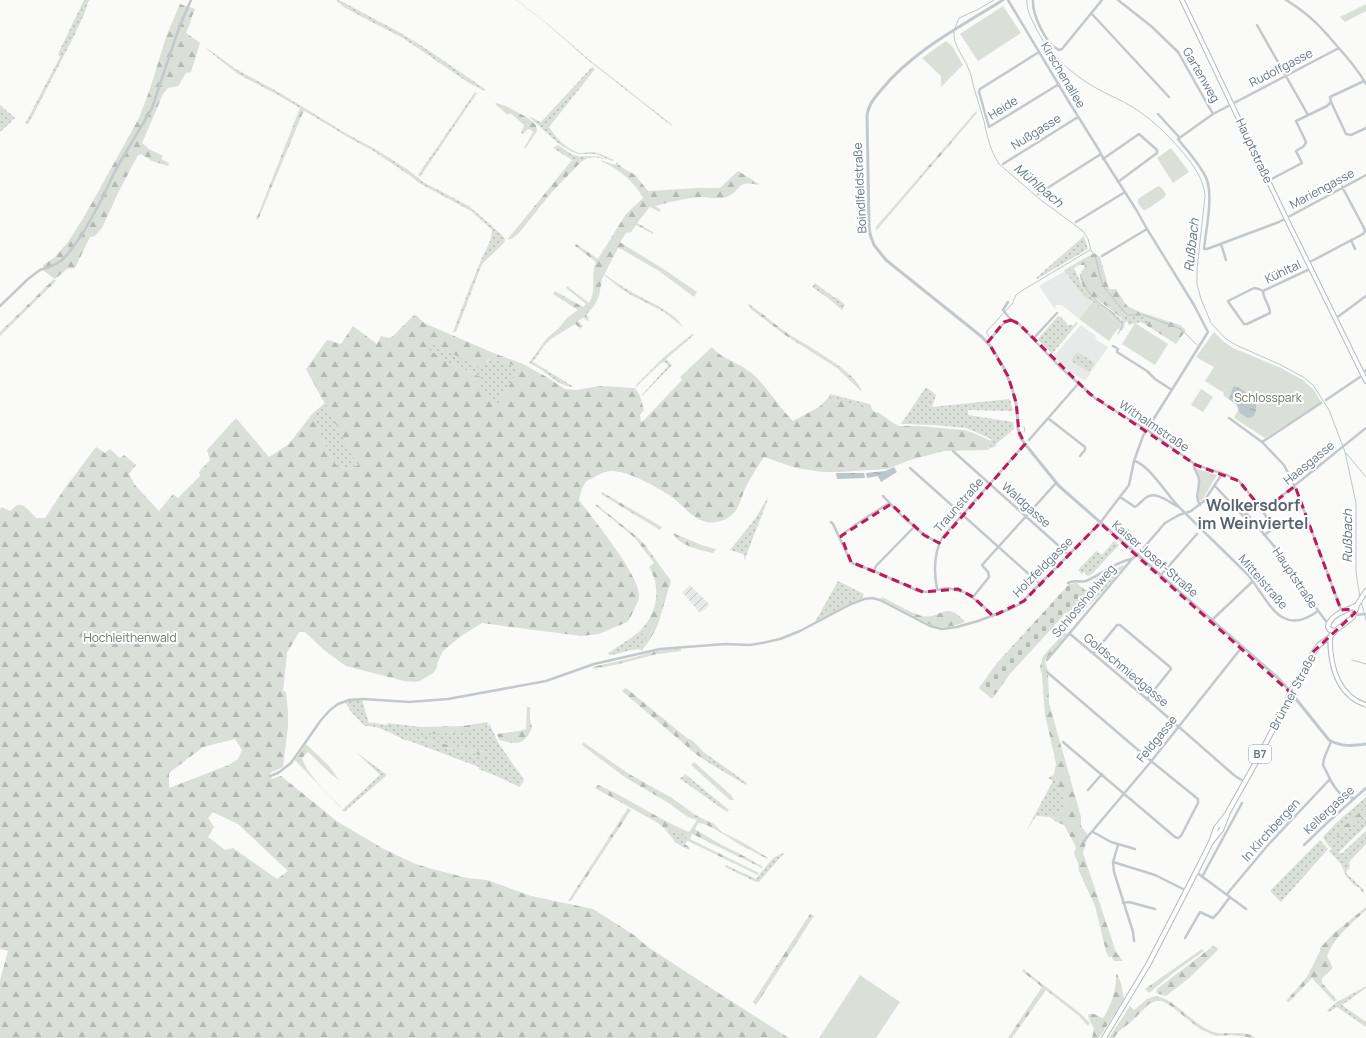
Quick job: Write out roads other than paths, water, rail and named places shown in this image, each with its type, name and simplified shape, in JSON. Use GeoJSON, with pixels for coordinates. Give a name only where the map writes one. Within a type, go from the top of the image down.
{"type":"FeatureCollection","features":[{"type":"Feature","properties":{"kind":"main road","name":"Hauptstraße"},"geometry":{"type":"LineString","coordinates":[[1182,0],[1307,263],[1366,381]]}},
{"type":"Feature","properties":{"kind":"main road"},"geometry":{"type":"LineString","coordinates":[[1366,591],[1358,603],[1330,621],[1329,626],[1332,666],[1337,679],[1350,696],[1366,705]]}},
{"type":"Feature","properties":{"kind":"main road"},"geometry":{"type":"LineString","coordinates":[[1355,614],[1358,603]]}},
{"type":"Feature","properties":{"kind":"main road"},"geometry":{"type":"LineString","coordinates":[[1350,609],[1353,610],[1355,614]]}},
{"type":"Feature","properties":{"kind":"main road","name":"B7"},"geometry":{"type":"LineString","coordinates":[[1330,637],[1355,614]]}},
{"type":"Feature","properties":{"kind":"main road"},"geometry":{"type":"LineString","coordinates":[[1329,626],[1335,631]]}},
{"type":"Feature","properties":{"kind":"main road","name":"Brünner Straße"},"geometry":{"type":"LineString","coordinates":[[1104,1038],[1155,953],[1211,842],[1218,824],[1227,814],[1245,782],[1314,651],[1330,637]]}},
{"type":"Feature","properties":{"kind":"street"},"geometry":{"type":"LineString","coordinates":[[0,306],[22,284],[40,270],[61,261],[82,235],[122,158],[152,108],[180,25],[191,0]]}},
{"type":"Feature","properties":{"kind":"street","name":"Boindlfeldstraße"},"geometry":{"type":"LineString","coordinates":[[1003,0],[952,30],[928,47],[898,72],[880,92],[868,109],[867,145],[869,227],[874,245],[886,260],[988,342],[999,358],[1012,388],[1017,408],[1018,429]]}},
{"type":"Feature","properties":{"kind":"street","name":"Kirschenallee"},"geometry":{"type":"LineString","coordinates":[[1008,0],[1208,330],[1208,334],[1172,390]]}},
{"type":"Feature","properties":{"kind":"street"},"geometry":{"type":"LineString","coordinates":[[1033,0],[1033,11],[1037,21],[1046,36],[1058,50],[1062,49],[1102,0]]}},
{"type":"Feature","properties":{"kind":"street","name":"Gartenweg"},"geometry":{"type":"LineString","coordinates":[[1118,0],[1151,26],[1178,52],[1213,114]]}},
{"type":"Feature","properties":{"kind":"street"},"geometry":{"type":"LineString","coordinates":[[1286,0],[1311,17],[1352,63],[1366,84]]}},
{"type":"Feature","properties":{"kind":"street"},"geometry":{"type":"LineString","coordinates":[[1091,13],[1169,97]]}},
{"type":"Feature","properties":{"kind":"street"},"geometry":{"type":"LineString","coordinates":[[1257,25],[1308,115]]}},
{"type":"Feature","properties":{"kind":"street","name":"Rudolfgasse"},"geometry":{"type":"LineString","coordinates":[[1179,139],[1213,114],[1339,48]]}},
{"type":"Feature","properties":{"kind":"street","name":"Heide"},"geometry":{"type":"LineString","coordinates":[[1040,52],[980,89],[979,92],[989,127],[1058,84]]}},
{"type":"Feature","properties":{"kind":"street"},"geometry":{"type":"LineString","coordinates":[[1364,81],[1330,97],[1346,134],[1351,135],[1366,128]]}},
{"type":"Feature","properties":{"kind":"street"},"geometry":{"type":"LineString","coordinates":[[1268,181],[1302,163],[1296,151],[1304,146],[1306,142],[1296,121],[1327,106],[1331,102]]}},
{"type":"Feature","properties":{"kind":"street"},"geometry":{"type":"LineString","coordinates":[[1158,114],[1179,139]]}},
{"type":"Feature","properties":{"kind":"street","name":"Nußgasse"},"geometry":{"type":"LineString","coordinates":[[1003,164],[1078,117]]}},
{"type":"Feature","properties":{"kind":"street"},"geometry":{"type":"LineString","coordinates":[[1103,159],[1139,134],[1157,150],[1157,153],[1118,182]]}},
{"type":"Feature","properties":{"kind":"street","name":"Mariengasse"},"geometry":{"type":"LineString","coordinates":[[1179,139],[1208,183],[1209,203],[1204,249],[1208,249],[1259,230],[1286,218],[1366,175]]}},
{"type":"Feature","properties":{"kind":"street"},"geometry":{"type":"LineString","coordinates":[[1038,194],[1101,154]]}},
{"type":"Feature","properties":{"kind":"street"},"geometry":{"type":"LineString","coordinates":[[1307,263],[1363,234],[1365,231],[1338,178]]}},
{"type":"Feature","properties":{"kind":"street"},"geometry":{"type":"LineString","coordinates":[[1076,222],[1125,192]]}},
{"type":"Feature","properties":{"kind":"street"},"geometry":{"type":"LineString","coordinates":[[1102,256],[1147,229]]}},
{"type":"Feature","properties":{"kind":"street"},"geometry":{"type":"LineString","coordinates":[[1351,240],[1355,248]]}},
{"type":"Feature","properties":{"kind":"street"},"geometry":{"type":"LineString","coordinates":[[1221,244],[1226,260]]}},
{"type":"Feature","properties":{"kind":"street","name":"Kühltal"},"geometry":{"type":"LineString","coordinates":[[1263,291],[1263,295],[1270,313],[1244,324],[1227,301],[1254,288],[1263,291],[1310,269]]}},
{"type":"Feature","properties":{"kind":"street"},"geometry":{"type":"LineString","coordinates":[[1335,319],[1366,296]]}},
{"type":"Feature","properties":{"kind":"street"},"geometry":{"type":"LineString","coordinates":[[1008,302],[1003,311],[1033,339],[1057,313]]}},
{"type":"Feature","properties":{"kind":"street"},"geometry":{"type":"LineString","coordinates":[[988,342],[1004,322],[1011,320]]}},
{"type":"Feature","properties":{"kind":"street","name":"Withalmstraße"},"geometry":{"type":"LineString","coordinates":[[1033,339],[1060,367],[1096,399],[1146,430],[1194,464],[1201,468],[1222,474],[1241,483],[1270,521],[1272,526],[1270,531],[1264,535]]}},
{"type":"Feature","properties":{"kind":"street"},"geometry":{"type":"LineString","coordinates":[[1113,346],[1118,349],[1117,352],[1147,371],[1155,379],[1172,390]]}},
{"type":"Feature","properties":{"kind":"street"},"geometry":{"type":"LineString","coordinates":[[1326,400],[1363,375],[1366,370]]}},
{"type":"Feature","properties":{"kind":"street"},"geometry":{"type":"LineString","coordinates":[[1029,440],[1049,419],[1078,384]]}},
{"type":"Feature","properties":{"kind":"street","name":"Holzfeldgasse"},"geometry":{"type":"LineString","coordinates":[[270,776],[285,769],[330,710],[338,704],[349,700],[363,699],[409,702],[448,699],[546,681],[594,664],[660,649],[762,643],[795,633],[851,604],[868,598],[880,600],[934,627],[942,629],[956,627],[992,616],[1016,606],[1040,584],[1100,523],[1130,485],[1134,461],[1146,430],[1172,390]]}},
{"type":"Feature","properties":{"kind":"street"},"geometry":{"type":"LineString","coordinates":[[1262,442],[1321,403]]}},
{"type":"Feature","properties":{"kind":"street"},"geometry":{"type":"LineString","coordinates":[[1229,418],[1262,442],[1282,463],[1295,486],[1342,612]]}},
{"type":"Feature","properties":{"kind":"street"},"geometry":{"type":"LineString","coordinates":[[1049,419],[1085,447],[1085,450],[1080,456]]}},
{"type":"Feature","properties":{"kind":"street","name":"Haasgasse"},"geometry":{"type":"LineString","coordinates":[[1263,511],[1366,428]]}},
{"type":"Feature","properties":{"kind":"street","name":"Kaiser Josef-Straße"},"geometry":{"type":"LineString","coordinates":[[1018,429],[1020,437],[1056,483],[1136,555],[1278,678],[1322,733],[1331,741]]}},
{"type":"Feature","properties":{"kind":"street","name":"Traunstraße"},"geometry":{"type":"LineString","coordinates":[[937,589],[935,563],[939,543],[945,533],[1025,444]]}},
{"type":"Feature","properties":{"kind":"street","name":"Waldgasse"},"geometry":{"type":"LineString","coordinates":[[953,451],[1068,555]]}},
{"type":"Feature","properties":{"kind":"street"},"geometry":{"type":"LineString","coordinates":[[1134,461],[1142,465],[1179,507]]}},
{"type":"Feature","properties":{"kind":"street"},"geometry":{"type":"LineString","coordinates":[[1194,464],[1194,469],[1199,478],[1196,499],[1200,505],[1222,474]]}},
{"type":"Feature","properties":{"kind":"street"},"geometry":{"type":"LineString","coordinates":[[910,468],[1040,584]]}},
{"type":"Feature","properties":{"kind":"street"},"geometry":{"type":"LineString","coordinates":[[973,597],[989,577],[988,572],[982,565],[1056,483]]}},
{"type":"Feature","properties":{"kind":"street"},"geometry":{"type":"LineString","coordinates":[[1214,486],[1244,516],[1258,504]]}},
{"type":"Feature","properties":{"kind":"street"},"geometry":{"type":"LineString","coordinates":[[1120,497],[1135,507],[1147,497],[1152,495],[1163,498],[1179,507]]}},
{"type":"Feature","properties":{"kind":"street"},"geometry":{"type":"LineString","coordinates":[[883,496],[927,537],[939,543]]}},
{"type":"Feature","properties":{"kind":"street"},"geometry":{"type":"LineString","coordinates":[[840,538],[848,530],[886,505],[890,504]]}},
{"type":"Feature","properties":{"kind":"street","name":"Schlosshohlweg"},"geometry":{"type":"LineString","coordinates":[[1047,660],[1132,559],[1165,523],[1175,517],[1191,511],[1200,505]]}},
{"type":"Feature","properties":{"kind":"street","name":"Mittelstraße"},"geometry":{"type":"LineString","coordinates":[[1179,507],[1253,581],[1272,609],[1284,618],[1293,621],[1300,621],[1308,618],[1318,611]]}},
{"type":"Feature","properties":{"kind":"street","name":"Hauptstraße"},"geometry":{"type":"LineString","coordinates":[[1247,514],[1279,552],[1291,574],[1329,626]]}},
{"type":"Feature","properties":{"kind":"street"},"geometry":{"type":"LineString","coordinates":[[831,522],[851,562],[918,591],[927,592],[947,588],[958,589],[973,597],[992,616]]}},
{"type":"Feature","properties":{"kind":"street"},"geometry":{"type":"LineString","coordinates":[[874,571],[876,566],[915,526]]}},
{"type":"Feature","properties":{"kind":"street"},"geometry":{"type":"LineString","coordinates":[[1160,576],[1197,534]]}},
{"type":"Feature","properties":{"kind":"street"},"geometry":{"type":"LineString","coordinates":[[1068,584],[1073,581],[1084,582],[1132,559]]}},
{"type":"Feature","properties":{"kind":"street"},"geometry":{"type":"LineString","coordinates":[[1212,620],[1253,581]]}},
{"type":"Feature","properties":{"kind":"street"},"geometry":{"type":"LineString","coordinates":[[1355,614],[1366,614]]}},
{"type":"Feature","properties":{"kind":"street"},"geometry":{"type":"LineString","coordinates":[[1094,654],[1117,625],[1120,625],[1170,667],[1171,669],[1147,699]]}},
{"type":"Feature","properties":{"kind":"street","name":"Goldschmiedgasse"},"geometry":{"type":"LineString","coordinates":[[1069,633],[1235,776],[1245,782]]}},
{"type":"Feature","properties":{"kind":"street","name":"Feldgasse"},"geometry":{"type":"LineString","coordinates":[[1084,841],[1151,761],[1242,647]]}},
{"type":"Feature","properties":{"kind":"street"},"geometry":{"type":"LineString","coordinates":[[1047,672],[1198,801],[1181,836],[1178,838],[1175,836],[1063,742]]}},
{"type":"Feature","properties":{"kind":"street"},"geometry":{"type":"LineString","coordinates":[[1354,798],[1349,799],[1343,796],[1336,789],[1323,762],[1331,741],[1336,744],[1346,746],[1366,744]]}},
{"type":"Feature","properties":{"kind":"street"},"geometry":{"type":"LineString","coordinates":[[1088,790],[1102,774]]}},
{"type":"Feature","properties":{"kind":"street","name":"In Kirchbergen"},"geometry":{"type":"LineString","coordinates":[[1227,894],[1268,845],[1330,779]]}},
{"type":"Feature","properties":{"kind":"street","name":"Kellergasse"},"geometry":{"type":"LineString","coordinates":[[1304,845],[1366,788]]}},
{"type":"Feature","properties":{"kind":"street"},"geometry":{"type":"LineString","coordinates":[[1202,877],[1242,803]]}},
{"type":"Feature","properties":{"kind":"street"},"geometry":{"type":"LineString","coordinates":[[1093,832],[1118,845],[1135,850]]}},
{"type":"Feature","properties":{"kind":"street"},"geometry":{"type":"LineString","coordinates":[[1118,845],[1113,862],[1114,872],[1133,932],[1134,941]]}},
{"type":"Feature","properties":{"kind":"street"},"geometry":{"type":"LineString","coordinates":[[1113,862],[1155,875],[1187,890]]}},
{"type":"Feature","properties":{"kind":"street"},"geometry":{"type":"LineString","coordinates":[[1196,872],[1246,909]]}},
{"type":"Feature","properties":{"kind":"street"},"geometry":{"type":"LineString","coordinates":[[1185,938],[1200,912],[1213,918],[1230,897]]}},
{"type":"Feature","properties":{"kind":"street"},"geometry":{"type":"LineString","coordinates":[[1123,903],[1129,902],[1155,909]]}},
{"type":"Feature","properties":{"kind":"water"},"geometry":{"type":"Polygon","coordinates":[[[1235,386],[1253,398],[1256,411],[1253,417],[1247,418],[1240,413],[1237,405],[1229,399],[1233,387],[1235,386]]]}},
{"type":"Feature","properties":{"kind":"water"},"geometry":{"type":"Polygon","coordinates":[[[894,467],[897,472],[881,482],[878,476],[867,478],[866,473],[885,471],[894,467]]]}},
{"type":"Feature","properties":{"kind":"water"},"geometry":{"type":"Polygon","coordinates":[[[836,473],[864,473],[865,478],[837,479],[836,473]]]}},
{"type":"Feature","properties":{"kind":"waterway","name":"Mühlbach"},"geometry":{"type":"LineString","coordinates":[[955,28],[959,18],[994,0]]}},
{"type":"Feature","properties":{"kind":"waterway","name":"Rußbach"},"geometry":{"type":"LineString","coordinates":[[1027,0],[1029,13],[1040,36],[1061,62],[1078,76],[1101,91],[1142,113],[1164,132],[1177,146],[1189,160],[1202,181],[1205,196],[1197,269],[1197,284],[1201,299],[1211,323],[1226,339],[1303,377],[1313,385],[1329,410],[1345,452],[1356,503],[1356,572],[1360,598]]}},
{"type":"Feature","properties":{"kind":"waterway","name":"Mühlbach"},"geometry":{"type":"LineString","coordinates":[[954,31],[955,41],[971,74],[989,143],[999,164],[1042,201],[1083,231],[1096,259],[1104,287],[1126,314],[1143,315],[1181,329],[1197,345]]}},
{"type":"Feature","properties":{"kind":"waterway"},"geometry":{"type":"LineString","coordinates":[[989,337],[987,331],[1012,304],[1016,295],[1090,250]]}},
{"type":"Feature","properties":{"kind":"waterway"},"geometry":{"type":"LineString","coordinates":[[1080,274],[1086,288],[1093,298],[1115,314]]}},
{"type":"Feature","properties":{"kind":"waterway"},"geometry":{"type":"LineString","coordinates":[[1112,313],[1122,324],[1118,334]]}},
{"type":"Feature","properties":{"kind":"waterway"},"geometry":{"type":"LineString","coordinates":[[1024,427],[1024,432]]}},
{"type":"Feature","properties":{"kind":"waterway"},"geometry":{"type":"LineString","coordinates":[[1346,453],[1366,477]]}},
{"type":"Feature","properties":{"kind":"waterway","name":"Rußbach"},"geometry":{"type":"LineString","coordinates":[[1361,601],[1366,620]]}},
{"type":"Feature","properties":{"kind":"waterway","name":"Mühlbach"},"geometry":{"type":"LineString","coordinates":[[1352,660],[1366,664]]}},
{"type":"Feature","properties":{"kind":"district","name":"Wolkersdorf im Weinviertel"},"geometry":{"type":"Point","coordinates":[1253,514]}},
{"type":"Feature","properties":{"kind":"park label","name":"Schlosspark"},"geometry":{"type":"Point","coordinates":[1268,398]}},
{"type":"Feature","properties":{"kind":"park label","name":"Hochleithenwald"},"geometry":{"type":"Point","coordinates":[130,638]}}]}
